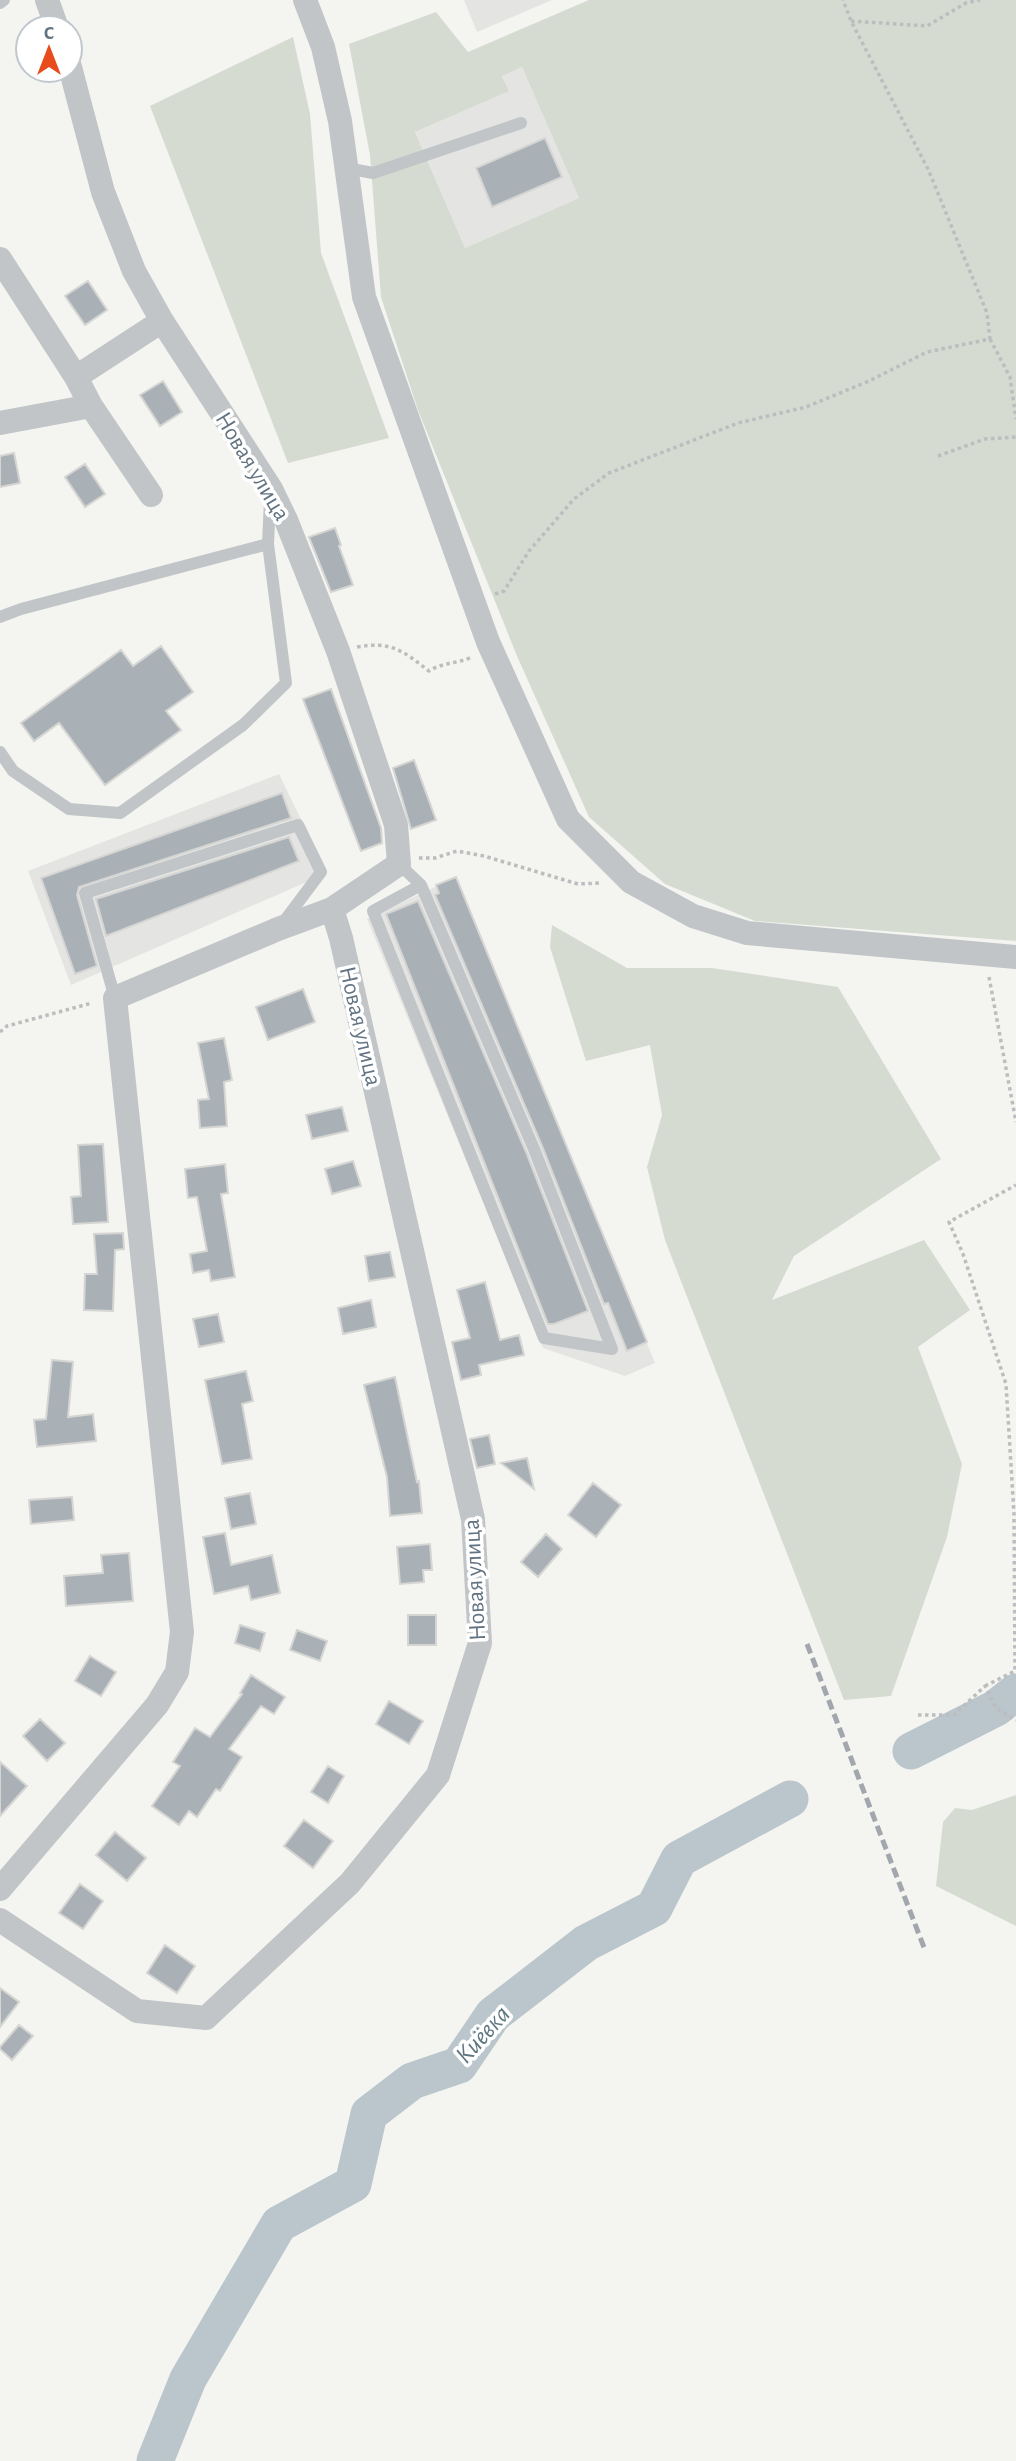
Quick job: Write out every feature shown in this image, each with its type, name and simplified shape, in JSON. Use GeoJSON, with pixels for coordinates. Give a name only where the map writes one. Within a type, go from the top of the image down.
{"type":"FeatureCollection","features":[{"type":"Feature","properties":{"kind":"street"},"geometry":{"type":"LineString","coordinates":[[305,0],[323,47],[340,121],[364,298],[488,642],[568,819],[631,882],[692,916],[747,933],[1016,957]]}},
{"type":"Feature","properties":{"kind":"street","name":"Новая улица"},"geometry":{"type":"LineString","coordinates":[[74,84],[103,192],[134,271],[162,321],[271,489],[286,520],[338,650],[396,825],[400,864]]}},
{"type":"Feature","properties":{"kind":"street"},"geometry":{"type":"LineString","coordinates":[[0,259],[151,495]]}},
{"type":"Feature","properties":{"kind":"street"},"geometry":{"type":"LineString","coordinates":[[76,377],[162,321]]}},
{"type":"Feature","properties":{"kind":"street"},"geometry":{"type":"LineString","coordinates":[[0,423],[92,406]]}},
{"type":"Feature","properties":{"kind":"street"},"geometry":{"type":"LineString","coordinates":[[0,1889],[157,1705],[177,1671],[183,1632],[115,998],[332,909],[400,864]]}},
{"type":"Feature","properties":{"kind":"street","name":"Новая улица"},"geometry":{"type":"LineString","coordinates":[[0,1920],[137,2011],[206,2018],[350,1883],[439,1775],[480,1643],[472,1519],[332,909]]}},
{"type":"Feature","properties":{"kind":"lane"},"geometry":{"type":"LineString","coordinates":[[346,168],[373,173],[521,122]]}},
{"type":"Feature","properties":{"kind":"lane"},"geometry":{"type":"LineString","coordinates":[[0,752],[13,772],[69,809],[120,813],[243,725],[286,683],[268,544],[271,489]]}},
{"type":"Feature","properties":{"kind":"lane"},"geometry":{"type":"LineString","coordinates":[[0,617],[21,608],[268,544]]}},
{"type":"Feature","properties":{"kind":"lane"},"geometry":{"type":"LineString","coordinates":[[115,998],[85,893],[298,825],[321,872],[278,929]]}},
{"type":"Feature","properties":{"kind":"lane"},"geometry":{"type":"LineString","coordinates":[[400,864],[421,885],[534,1149],[612,1349],[544,1338],[373,911],[421,885]]}},
{"type":"Feature","properties":{"kind":"path"},"geometry":{"type":"LineString","coordinates":[[843,0],[850,21],[928,169],[987,313],[990,339],[1010,377],[1016,419]]}},
{"type":"Feature","properties":{"kind":"path"},"geometry":{"type":"LineString","coordinates":[[850,21],[927,26],[966,3],[980,0]]}},
{"type":"Feature","properties":{"kind":"path"},"geometry":{"type":"LineString","coordinates":[[472,600],[504,591],[529,551],[574,499],[609,473],[738,424],[806,407],[869,382],[927,352],[990,339]]}},
{"type":"Feature","properties":{"kind":"path"},"geometry":{"type":"LineString","coordinates":[[939,456],[985,439],[1016,437]]}},
{"type":"Feature","properties":{"kind":"path"},"geometry":{"type":"LineString","coordinates":[[338,650],[370,645],[399,648],[429,671],[440,664],[462,662],[479,653],[488,642]]}},
{"type":"Feature","properties":{"kind":"path"},"geometry":{"type":"LineString","coordinates":[[400,864],[457,851],[484,856],[578,884],[631,882]]}},
{"type":"Feature","properties":{"kind":"path"},"geometry":{"type":"LineString","coordinates":[[985,954],[1016,1122]]}},
{"type":"Feature","properties":{"kind":"path"},"geometry":{"type":"LineString","coordinates":[[0,1032],[8,1026],[115,998]]}},
{"type":"Feature","properties":{"kind":"path"},"geometry":{"type":"LineString","coordinates":[[918,1715],[954,1714],[985,1686],[1015,1671],[1014,1514],[1006,1384],[963,1254],[949,1222],[1016,1185]]}},
{"type":"Feature","properties":{"kind":"path"},"geometry":{"type":"LineString","coordinates":[[985,1686],[996,1709],[1016,1720]]}},
{"type":"Feature","properties":{"kind":"shaded area"},"geometry":{"type":"Polygon","coordinates":[[[464,0],[552,0],[477,32],[464,0]]]}},
{"type":"Feature","properties":{"kind":"shaded area"},"geometry":{"type":"Polygon","coordinates":[[[589,0],[1016,0],[1016,941],[755,921],[665,884],[589,817],[517,656],[418,410],[381,297],[370,155],[349,44],[436,12],[468,52],[589,0]],[[522,67],[502,76],[509,91],[415,132],[465,248],[579,198],[522,67]]]}},
{"type":"Feature","properties":{"kind":"shaded area"},"geometry":{"type":"Polygon","coordinates":[[[293,37],[310,114],[321,253],[389,438],[288,463],[150,106],[293,37]]]}},
{"type":"Feature","properties":{"kind":"shaded area"},"geometry":{"type":"Polygon","coordinates":[[[522,67],[579,198],[465,248],[415,132],[508,91],[502,75],[522,67]]]}},
{"type":"Feature","properties":{"kind":"shaded area"},"geometry":{"type":"Polygon","coordinates":[[[279,774],[327,873],[71,985],[28,871],[279,774]]]}},
{"type":"Feature","properties":{"kind":"shaded area"},"geometry":{"type":"Polygon","coordinates":[[[456,877],[655,1363],[625,1376],[543,1348],[367,919],[456,877]]]}},
{"type":"Feature","properties":{"kind":"shaded area"},"geometry":{"type":"Polygon","coordinates":[[[552,925],[627,968],[712,968],[838,987],[941,1159],[794,1256],[772,1300],[924,1240],[970,1310],[918,1347],[962,1464],[947,1537],[891,1696],[844,1700],[665,1240],[647,1167],[662,1115],[650,1045],[586,1061],[550,947],[552,925]]]}},
{"type":"Feature","properties":{"kind":"shaded area"},"geometry":{"type":"Polygon","coordinates":[[[1016,1795],[1016,1926],[936,1886],[943,1822],[955,1808],[972,1810],[1016,1795]]]}},
{"type":"Feature","properties":{"kind":"building"},"geometry":{"type":"Polygon","coordinates":[[[545,138],[562,177],[492,207],[476,168],[545,138]]]}},
{"type":"Feature","properties":{"kind":"building"},"geometry":{"type":"Polygon","coordinates":[[[88,281],[107,310],[85,325],[65,296],[88,281]]]}},
{"type":"Feature","properties":{"kind":"building"},"geometry":{"type":"Polygon","coordinates":[[[163,381],[182,412],[160,426],[140,395],[163,381]]]}},
{"type":"Feature","properties":{"kind":"building"},"geometry":{"type":"Polygon","coordinates":[[[14,453],[20,483],[0,487],[0,456],[14,453]]]}},
{"type":"Feature","properties":{"kind":"building"},"geometry":{"type":"Polygon","coordinates":[[[85,464],[105,494],[85,507],[65,477],[85,464]]]}},
{"type":"Feature","properties":{"kind":"building"},"geometry":{"type":"Polygon","coordinates":[[[335,528],[353,585],[331,592],[309,537],[335,528]]]}},
{"type":"Feature","properties":{"kind":"building"},"geometry":{"type":"Polygon","coordinates":[[[161,646],[193,692],[166,711],[181,730],[105,785],[59,723],[34,741],[21,723],[121,650],[133,666],[161,646]]]}},
{"type":"Feature","properties":{"kind":"building"},"geometry":{"type":"Polygon","coordinates":[[[331,689],[381,828],[382,843],[361,851],[303,699],[331,689]]]}},
{"type":"Feature","properties":{"kind":"building"},"geometry":{"type":"Polygon","coordinates":[[[414,760],[436,820],[411,829],[393,768],[414,760]]]}},
{"type":"Feature","properties":{"kind":"building"},"geometry":{"type":"Polygon","coordinates":[[[282,793],[291,818],[79,887],[77,895],[97,966],[75,974],[41,878],[282,793]]]}},
{"type":"Feature","properties":{"kind":"building"},"geometry":{"type":"Polygon","coordinates":[[[289,837],[299,861],[106,936],[96,899],[289,837]]]}},
{"type":"Feature","properties":{"kind":"building"},"geometry":{"type":"Polygon","coordinates":[[[456,877],[647,1342],[627,1351],[608,1303],[604,1304],[542,1146],[435,895],[439,893],[436,885],[456,877]]]}},
{"type":"Feature","properties":{"kind":"building"},"geometry":{"type":"Polygon","coordinates":[[[418,901],[526,1152],[588,1311],[554,1324],[548,1324],[386,914],[418,901]]]}},
{"type":"Feature","properties":{"kind":"building"},"geometry":{"type":"Polygon","coordinates":[[[303,989],[315,1022],[268,1040],[256,1007],[303,989]]]}},
{"type":"Feature","properties":{"kind":"building"},"geometry":{"type":"Polygon","coordinates":[[[224,1038],[232,1080],[224,1082],[227,1126],[200,1128],[198,1100],[209,1099],[198,1043],[224,1038]]]}},
{"type":"Feature","properties":{"kind":"building"},"geometry":{"type":"Polygon","coordinates":[[[342,1107],[348,1131],[312,1139],[306,1115],[342,1107]]]}},
{"type":"Feature","properties":{"kind":"building"},"geometry":{"type":"Polygon","coordinates":[[[103,1144],[108,1222],[73,1224],[71,1197],[81,1196],[78,1145],[103,1144]]]}},
{"type":"Feature","properties":{"kind":"building"},"geometry":{"type":"Polygon","coordinates":[[[353,1161],[361,1186],[332,1194],[325,1169],[353,1161]]]}},
{"type":"Feature","properties":{"kind":"building"},"geometry":{"type":"Polygon","coordinates":[[[225,1164],[228,1193],[221,1194],[235,1277],[211,1281],[209,1270],[193,1273],[190,1254],[207,1251],[197,1197],[188,1198],[185,1169],[225,1164]]]}},
{"type":"Feature","properties":{"kind":"building"},"geometry":{"type":"Polygon","coordinates":[[[123,1233],[124,1249],[115,1250],[113,1311],[84,1310],[85,1274],[97,1274],[94,1234],[123,1233]]]}},
{"type":"Feature","properties":{"kind":"building"},"geometry":{"type":"Polygon","coordinates":[[[390,1252],[395,1277],[369,1281],[365,1256],[390,1252]]]}},
{"type":"Feature","properties":{"kind":"building"},"geometry":{"type":"Polygon","coordinates":[[[485,1282],[500,1340],[519,1335],[524,1355],[479,1365],[481,1375],[461,1380],[452,1342],[470,1338],[457,1290],[485,1282]]]}},
{"type":"Feature","properties":{"kind":"building"},"geometry":{"type":"Polygon","coordinates":[[[371,1300],[376,1327],[343,1334],[338,1308],[371,1300]]]}},
{"type":"Feature","properties":{"kind":"building"},"geometry":{"type":"Polygon","coordinates":[[[218,1314],[224,1342],[199,1347],[193,1319],[218,1314]]]}},
{"type":"Feature","properties":{"kind":"building"},"geometry":{"type":"Polygon","coordinates":[[[52,1360],[73,1362],[68,1417],[93,1414],[96,1441],[37,1447],[34,1420],[46,1419],[52,1360]]]}},
{"type":"Feature","properties":{"kind":"building"},"geometry":{"type":"Polygon","coordinates":[[[246,1371],[253,1401],[242,1404],[252,1459],[222,1464],[205,1380],[246,1371]]]}},
{"type":"Feature","properties":{"kind":"building"},"geometry":{"type":"Polygon","coordinates":[[[395,1377],[417,1482],[419,1481],[422,1513],[390,1516],[387,1477],[364,1385],[395,1377]]]}},
{"type":"Feature","properties":{"kind":"building"},"geometry":{"type":"Polygon","coordinates":[[[489,1435],[495,1464],[477,1468],[470,1439],[489,1435]]]}},
{"type":"Feature","properties":{"kind":"building"},"geometry":{"type":"Polygon","coordinates":[[[527,1458],[534,1489],[501,1463],[527,1458]]]}},
{"type":"Feature","properties":{"kind":"building"},"geometry":{"type":"Polygon","coordinates":[[[593,1483],[621,1505],[596,1537],[568,1515],[593,1483]]]}},
{"type":"Feature","properties":{"kind":"building"},"geometry":{"type":"Polygon","coordinates":[[[250,1493],[256,1524],[231,1529],[225,1498],[250,1493]]]}},
{"type":"Feature","properties":{"kind":"building"},"geometry":{"type":"Polygon","coordinates":[[[72,1497],[74,1520],[31,1524],[29,1500],[72,1497]]]}},
{"type":"Feature","properties":{"kind":"building"},"geometry":{"type":"Polygon","coordinates":[[[225,1533],[231,1565],[272,1555],[280,1593],[251,1600],[248,1586],[214,1594],[203,1537],[225,1533]]]}},
{"type":"Feature","properties":{"kind":"building"},"geometry":{"type":"Polygon","coordinates":[[[546,1534],[562,1549],[538,1577],[521,1562],[546,1534]]]}},
{"type":"Feature","properties":{"kind":"building"},"geometry":{"type":"Polygon","coordinates":[[[430,1544],[432,1570],[423,1570],[424,1582],[400,1584],[397,1547],[430,1544]]]}},
{"type":"Feature","properties":{"kind":"building"},"geometry":{"type":"Polygon","coordinates":[[[129,1553],[133,1601],[66,1606],[64,1576],[103,1573],[101,1555],[129,1553]]]}},
{"type":"Feature","properties":{"kind":"building"},"geometry":{"type":"Polygon","coordinates":[[[408,1615],[436,1615],[436,1645],[408,1645],[408,1615]]]}},
{"type":"Feature","properties":{"kind":"building"},"geometry":{"type":"Polygon","coordinates":[[[240,1625],[265,1633],[260,1651],[235,1643],[240,1625]]]}},
{"type":"Feature","properties":{"kind":"building"},"geometry":{"type":"Polygon","coordinates":[[[297,1630],[327,1641],[320,1661],[290,1650],[297,1630]]]}},
{"type":"Feature","properties":{"kind":"building"},"geometry":{"type":"Polygon","coordinates":[[[90,1656],[116,1672],[101,1696],[75,1681],[90,1656]]]}},
{"type":"Feature","properties":{"kind":"building"},"geometry":{"type":"Polygon","coordinates":[[[251,1675],[285,1697],[274,1714],[261,1706],[229,1749],[242,1757],[220,1791],[216,1789],[197,1817],[189,1811],[179,1825],[152,1806],[180,1766],[173,1762],[195,1728],[210,1737],[242,1694],[240,1693],[251,1675]]]}},
{"type":"Feature","properties":{"kind":"building"},"geometry":{"type":"Polygon","coordinates":[[[389,1701],[423,1721],[409,1744],[376,1724],[389,1701]]]}},
{"type":"Feature","properties":{"kind":"building"},"geometry":{"type":"Polygon","coordinates":[[[40,1719],[65,1743],[47,1761],[23,1736],[40,1719]]]}},
{"type":"Feature","properties":{"kind":"building"},"geometry":{"type":"Polygon","coordinates":[[[0,1762],[27,1786],[0,1816],[0,1762]]]}},
{"type":"Feature","properties":{"kind":"building"},"geometry":{"type":"Polygon","coordinates":[[[328,1766],[344,1776],[328,1803],[311,1792],[328,1766]]]}},
{"type":"Feature","properties":{"kind":"building"},"geometry":{"type":"Polygon","coordinates":[[[304,1820],[333,1841],[313,1868],[284,1846],[304,1820]]]}},
{"type":"Feature","properties":{"kind":"building"},"geometry":{"type":"Polygon","coordinates":[[[115,1832],[146,1858],[127,1881],[96,1855],[115,1832]]]}},
{"type":"Feature","properties":{"kind":"building"},"geometry":{"type":"Polygon","coordinates":[[[80,1884],[103,1901],[83,1929],[59,1913],[80,1884]]]}},
{"type":"Feature","properties":{"kind":"building"},"geometry":{"type":"Polygon","coordinates":[[[165,1945],[195,1966],[177,1993],[147,1973],[165,1945]]]}},
{"type":"Feature","properties":{"kind":"building"},"geometry":{"type":"Polygon","coordinates":[[[0,1988],[19,2002],[0,2027],[0,1988]]]}},
{"type":"Feature","properties":{"kind":"building"},"geometry":{"type":"Polygon","coordinates":[[[19,2025],[33,2036],[12,2060],[0,2047],[19,2025]]]}},
{"type":"Feature","properties":{"kind":"waterway","name":"Киёвка"},"geometry":{"type":"LineString","coordinates":[[911,1751],[996,1708],[1016,1692]]}},
{"type":"Feature","properties":{"kind":"waterway","name":"Киёвка"},"geometry":{"type":"LineString","coordinates":[[155,2461],[188,2379],[279,2224],[353,2184],[369,2114],[412,2081],[459,2065],[493,2015],[586,1943],[654,1908],[679,1859],[790,1799]]}},
{"type":"Feature","properties":{"kind":"railway"},"geometry":{"type":"LineString","coordinates":[[807,1644],[925,1950]]}}]}
